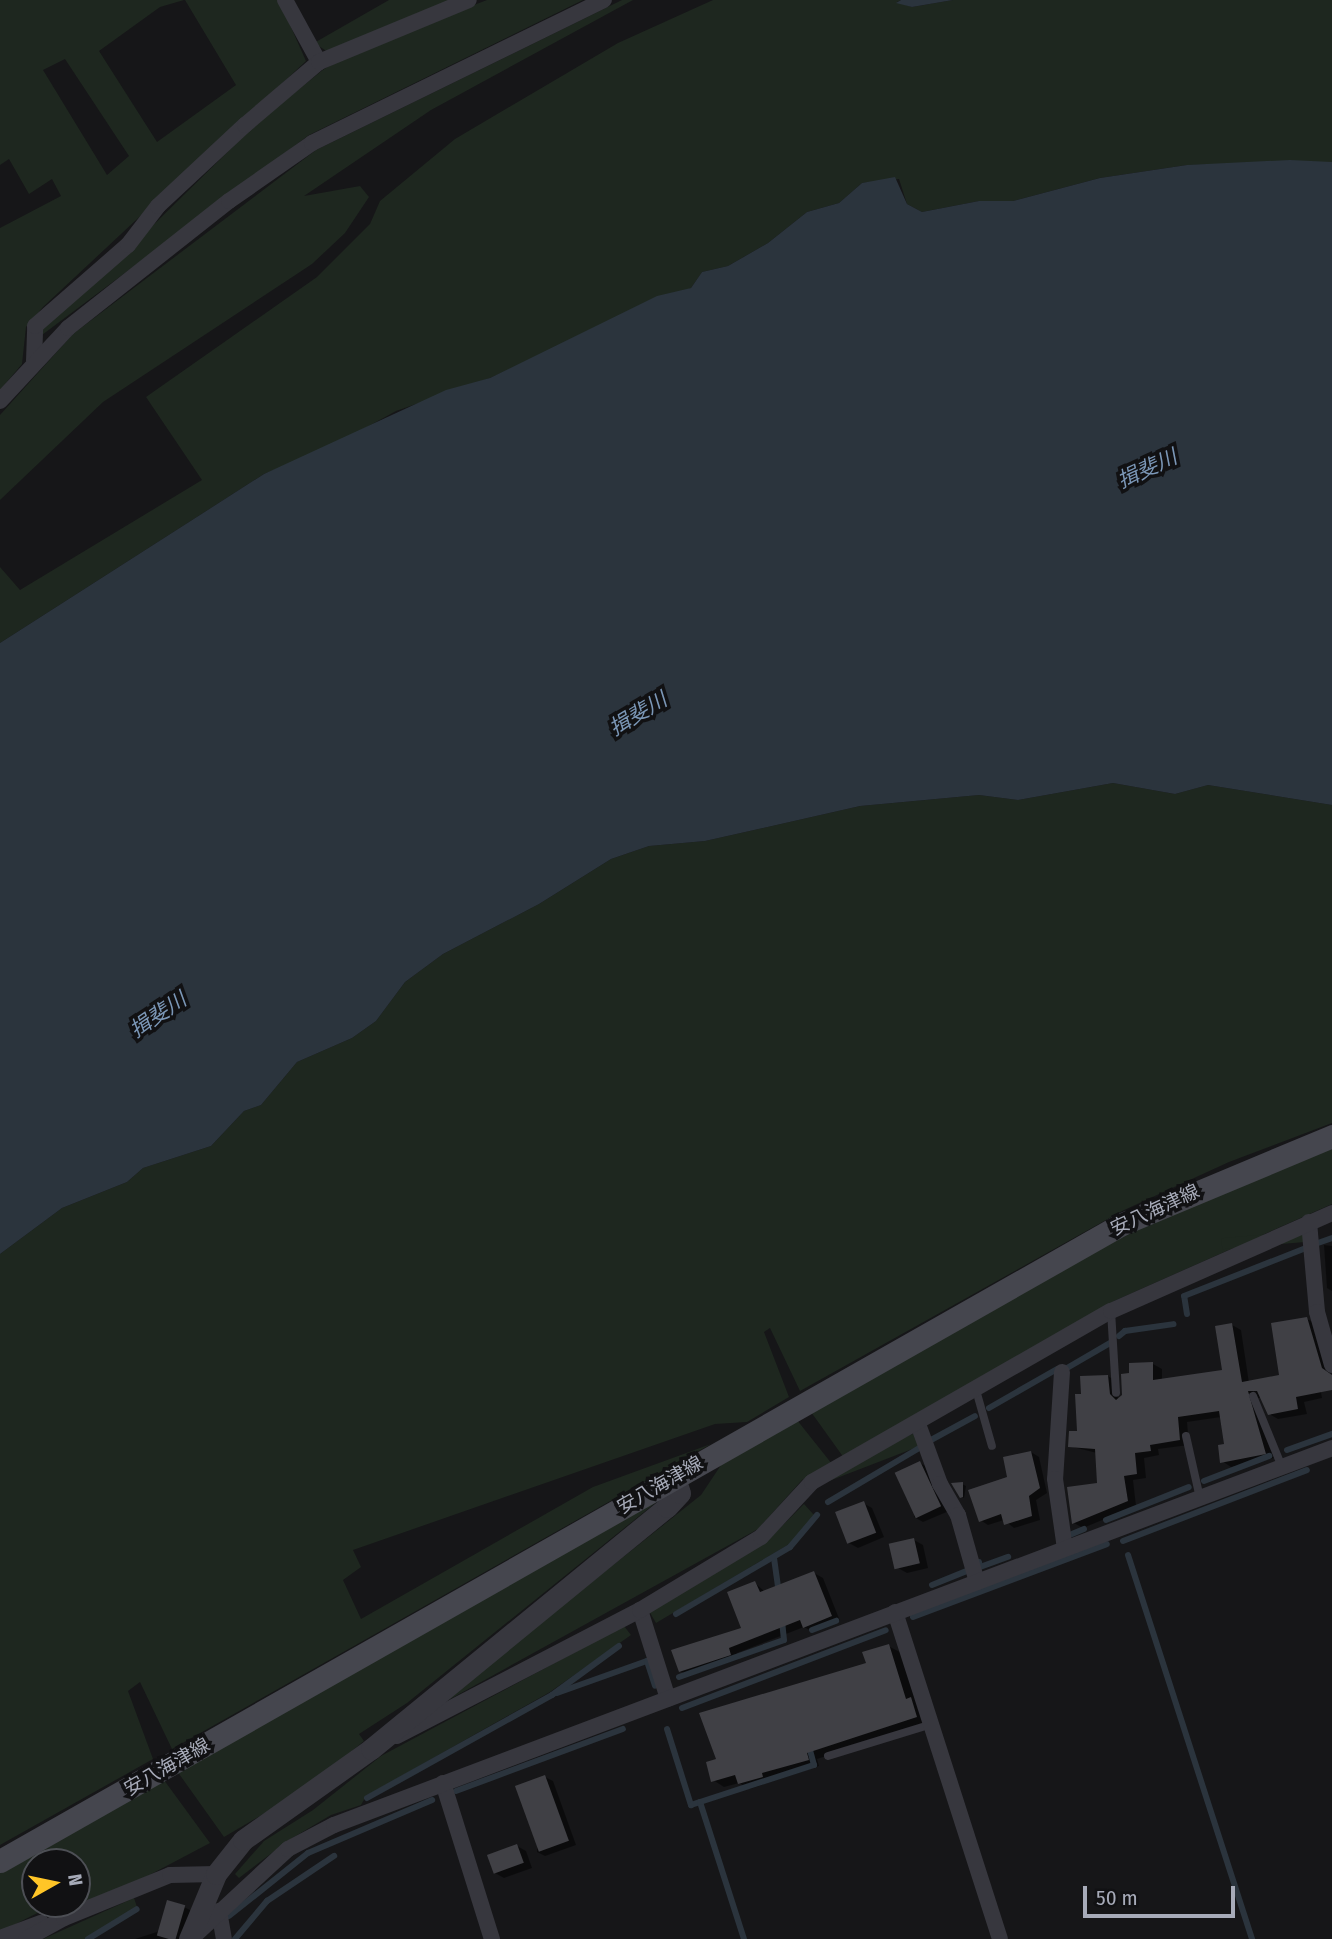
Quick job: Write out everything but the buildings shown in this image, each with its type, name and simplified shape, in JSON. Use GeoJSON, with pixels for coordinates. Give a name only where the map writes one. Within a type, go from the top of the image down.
{"type":"FeatureCollection","features":[{"type":"Feature","properties":{"kind":"main road","name":"安八海津線"},"geometry":{"type":"LineString","coordinates":[[0,1861],[466,1593],[675,1478],[742,1436],[1122,1224],[1332,1136]]}},
{"type":"Feature","properties":{"kind":"street"},"geometry":{"type":"LineString","coordinates":[[285,0],[319,62]]}},
{"type":"Feature","properties":{"kind":"street"},"geometry":{"type":"LineString","coordinates":[[34,361],[35,326],[128,245],[159,206],[245,125],[319,62],[469,0]]}},
{"type":"Feature","properties":{"kind":"street"},"geometry":{"type":"LineString","coordinates":[[0,401],[34,361],[68,328],[186,235],[312,143],[604,0]]}},
{"type":"Feature","properties":{"kind":"street"},"geometry":{"type":"LineString","coordinates":[[371,1749],[640,1610],[761,1537],[812,1482],[918,1424],[1111,1311],[1332,1213]]}},
{"type":"Feature","properties":{"kind":"street"},"geometry":{"type":"LineString","coordinates":[[1309,1222],[1317,1312],[1327,1316],[1332,1365]]}},
{"type":"Feature","properties":{"kind":"street"},"geometry":{"type":"LineString","coordinates":[[1062,1372],[1055,1479],[1065,1548]]}},
{"type":"Feature","properties":{"kind":"street"},"geometry":{"type":"LineString","coordinates":[[918,1424],[940,1484],[958,1515],[977,1582]]}},
{"type":"Feature","properties":{"kind":"street"},"geometry":{"type":"LineString","coordinates":[[191,1939],[219,1910],[288,1849],[334,1825],[1332,1448]]}},
{"type":"Feature","properties":{"kind":"street"},"geometry":{"type":"LineString","coordinates":[[191,1939],[216,1874],[243,1840],[371,1749],[667,1507],[680,1493],[675,1478]]}},
{"type":"Feature","properties":{"kind":"street"},"geometry":{"type":"LineString","coordinates":[[640,1610],[668,1699]]}},
{"type":"Feature","properties":{"kind":"street"},"geometry":{"type":"LineString","coordinates":[[895,1612],[1000,1939]]}},
{"type":"Feature","properties":{"kind":"street"},"geometry":{"type":"LineString","coordinates":[[443,1783],[492,1939]]}},
{"type":"Feature","properties":{"kind":"street"},"geometry":{"type":"LineString","coordinates":[[91,1907],[170,1875],[216,1874]]}},
{"type":"Feature","properties":{"kind":"street"},"geometry":{"type":"LineString","coordinates":[[219,1910],[224,1939]]}},
{"type":"Feature","properties":{"kind":"street"},"geometry":{"type":"LineString","coordinates":[[0,1938],[64,1918]]}},
{"type":"Feature","properties":{"kind":"street"},"geometry":{"type":"LineString","coordinates":[[26,1939],[64,1918]]}},
{"type":"Feature","properties":{"kind":"lane"},"geometry":{"type":"LineString","coordinates":[[1111,1311],[1116,1393]]}},
{"type":"Feature","properties":{"kind":"lane"},"geometry":{"type":"LineString","coordinates":[[976,1390],[992,1446]]}},
{"type":"Feature","properties":{"kind":"lane"},"geometry":{"type":"LineString","coordinates":[[1253,1396],[1282,1467]]}},
{"type":"Feature","properties":{"kind":"lane"},"geometry":{"type":"LineString","coordinates":[[1186,1436],[1200,1498]]}},
{"type":"Feature","properties":{"kind":"lane"},"geometry":{"type":"LineString","coordinates":[[828,1756],[932,1724]]}},
{"type":"Feature","properties":{"kind":"shaded area"},"geometry":{"type":"Polygon","coordinates":[[[0,0],[184,0],[160,7],[99,51],[157,142],[236,85],[185,0],[279,0],[306,61],[43,307],[26,327],[22,364],[0,390],[0,228],[61,196],[52,179],[29,194],[9,159],[0,165],[0,0]],[[65,59],[43,70],[107,175],[129,156],[65,59]]]}},
{"type":"Feature","properties":{"kind":"shaded area"},"geometry":{"type":"Polygon","coordinates":[[[389,0],[450,0],[328,52],[314,43],[389,0]]]}},
{"type":"Feature","properties":{"kind":"shaded area"},"geometry":{"type":"Polygon","coordinates":[[[487,0],[583,0],[309,135],[42,335],[42,324],[132,246],[256,124],[324,69],[372,44],[487,0]]]}},
{"type":"Feature","properties":{"kind":"shaded area"},"geometry":{"type":"Polygon","coordinates":[[[622,0],[633,0],[431,110],[304,196],[360,186],[369,197],[345,233],[312,264],[103,402],[0,500],[0,415],[73,334],[316,150],[622,0]]]}},
{"type":"Feature","properties":{"kind":"shaded area"},"geometry":{"type":"Polygon","coordinates":[[[713,0],[901,0],[897,2],[912,7],[953,0],[1332,0],[1332,162],[1187,165],[1100,178],[1013,201],[979,201],[922,212],[907,204],[899,179],[862,183],[839,203],[807,212],[768,243],[728,266],[702,272],[691,288],[490,378],[396,411],[327,449],[264,474],[0,643],[0,567],[20,590],[202,480],[146,397],[317,277],[370,224],[380,201],[455,139],[618,43],[713,0]]]}},
{"type":"Feature","properties":{"kind":"shaded area"},"geometry":{"type":"Polygon","coordinates":[[[1113,783],[1175,794],[1208,785],[1332,805],[1332,1123],[1229,1162],[1122,1211],[800,1391],[770,1328],[764,1332],[789,1397],[747,1422],[715,1424],[353,1550],[361,1567],[343,1580],[361,1619],[593,1487],[711,1444],[172,1749],[140,1682],[128,1691],[153,1759],[0,1845],[0,1254],[62,1208],[127,1182],[143,1168],[211,1146],[244,1111],[261,1105],[297,1062],[352,1038],[376,1021],[405,982],[443,954],[539,904],[611,859],[649,846],[705,841],[860,806],[979,795],[1018,800],[1113,783]]]}},
{"type":"Feature","properties":{"kind":"shaded area"},"geometry":{"type":"Polygon","coordinates":[[[1332,1148],[1332,1204],[1114,1301],[844,1458],[811,1412],[1126,1234],[1332,1148]]]}},
{"type":"Feature","properties":{"kind":"shaded area"},"geometry":{"type":"Polygon","coordinates":[[[1304,1231],[1305,1242],[1222,1249],[1221,1238],[1304,1231]]]}},
{"type":"Feature","properties":{"kind":"shaded area"},"geometry":{"type":"Polygon","coordinates":[[[797,1420],[832,1464],[802,1480],[758,1529],[434,1708],[701,1495],[723,1462],[797,1420]]]}},
{"type":"Feature","properties":{"kind":"shaded area"},"geometry":{"type":"Polygon","coordinates":[[[915,1433],[920,1446],[822,1484],[817,1471],[915,1433]]]}},
{"type":"Feature","properties":{"kind":"shaded area"},"geometry":{"type":"Polygon","coordinates":[[[669,1492],[407,1703],[359,1734],[364,1741],[304,1790],[224,1837],[177,1771],[669,1492]]]}},
{"type":"Feature","properties":{"kind":"shaded area"},"geometry":{"type":"Polygon","coordinates":[[[804,1504],[814,1515],[791,1543],[656,1623],[649,1611],[767,1541],[804,1504]]]}},
{"type":"Feature","properties":{"kind":"shaded area"},"geometry":{"type":"Polygon","coordinates":[[[624,1626],[631,1635],[550,1692],[366,1796],[361,1805],[331,1815],[289,1840],[239,1878],[235,1874],[264,1841],[313,1810],[381,1756],[624,1626]]]}},
{"type":"Feature","properties":{"kind":"shaded area"},"geometry":{"type":"Polygon","coordinates":[[[164,1780],[210,1843],[138,1881],[91,1900],[91,1848],[44,1848],[164,1780]]]}},
{"type":"Feature","properties":{"kind":"shaded area"},"geometry":{"type":"Polygon","coordinates":[[[21,1861],[21,1918],[28,1918],[0,1932],[0,1873],[21,1861]]]}},
{"type":"Feature","properties":{"kind":"shaded area"},"geometry":{"type":"Polygon","coordinates":[[[134,1898],[137,1907],[85,1939],[43,1939],[91,1918],[134,1898]]]}},
{"type":"Feature","properties":{"kind":"water"},"geometry":{"type":"Polygon","coordinates":[[[901,0],[953,0],[912,7],[896,3],[901,0]]]}},
{"type":"Feature","properties":{"kind":"water","name":"揖斐川"},"geometry":{"type":"Polygon","coordinates":[[[1290,160],[1332,162],[1332,805],[1208,785],[1175,794],[1113,783],[1018,800],[979,795],[860,806],[705,841],[649,846],[611,859],[539,904],[443,954],[405,982],[376,1021],[352,1038],[297,1062],[261,1105],[244,1111],[211,1146],[143,1168],[127,1182],[62,1208],[0,1254],[0,643],[264,474],[446,390],[490,378],[657,296],[691,288],[702,272],[728,266],[768,243],[807,212],[839,203],[862,183],[895,177],[907,204],[922,212],[979,201],[1013,201],[1100,178],[1187,165],[1290,160]]]}},
{"type":"Feature","properties":{"kind":"waterway"},"geometry":{"type":"LineString","coordinates":[[1315,1244],[1332,1238]]}},
{"type":"Feature","properties":{"kind":"waterway"},"geometry":{"type":"LineString","coordinates":[[1187,1314],[1184,1296],[1306,1248]]}},
{"type":"Feature","properties":{"kind":"waterway"},"geometry":{"type":"LineString","coordinates":[[1119,1336],[1125,1331],[1174,1324]]}},
{"type":"Feature","properties":{"kind":"waterway"},"geometry":{"type":"LineString","coordinates":[[1067,1368],[1110,1343]]}},
{"type":"Feature","properties":{"kind":"waterway"},"geometry":{"type":"LineString","coordinates":[[989,1408],[1057,1369]]}},
{"type":"Feature","properties":{"kind":"waterway"},"geometry":{"type":"LineString","coordinates":[[931,1440],[975,1416]]}},
{"type":"Feature","properties":{"kind":"waterway"},"geometry":{"type":"LineString","coordinates":[[1287,1450],[1332,1434]]}},
{"type":"Feature","properties":{"kind":"waterway"},"geometry":{"type":"LineString","coordinates":[[828,1502],[921,1447]]}},
{"type":"Feature","properties":{"kind":"waterway"},"geometry":{"type":"LineString","coordinates":[[1204,1481],[1269,1456]]}},
{"type":"Feature","properties":{"kind":"waterway"},"geometry":{"type":"LineString","coordinates":[[1123,1541],[1307,1470]]}},
{"type":"Feature","properties":{"kind":"waterway"},"geometry":{"type":"LineString","coordinates":[[1106,1520],[1189,1487]]}},
{"type":"Feature","properties":{"kind":"waterway"},"geometry":{"type":"LineString","coordinates":[[676,1614],[790,1547],[817,1515]]}},
{"type":"Feature","properties":{"kind":"waterway"},"geometry":{"type":"LineString","coordinates":[[1072,1534],[1084,1529]]}},
{"type":"Feature","properties":{"kind":"waterway"},"geometry":{"type":"LineString","coordinates":[[913,1617],[1107,1544]]}},
{"type":"Feature","properties":{"kind":"waterway"},"geometry":{"type":"LineString","coordinates":[[1128,1555],[1252,1939]]}},
{"type":"Feature","properties":{"kind":"waterway"},"geometry":{"type":"LineString","coordinates":[[979,1562],[980,1567],[1008,1557]]}},
{"type":"Feature","properties":{"kind":"waterway"},"geometry":{"type":"LineString","coordinates":[[774,1558],[779,1593]]}},
{"type":"Feature","properties":{"kind":"waterway"},"geometry":{"type":"LineString","coordinates":[[932,1585],[966,1571]]}},
{"type":"Feature","properties":{"kind":"waterway"},"geometry":{"type":"LineString","coordinates":[[679,1677],[784,1640],[782,1621]]}},
{"type":"Feature","properties":{"kind":"waterway"},"geometry":{"type":"LineString","coordinates":[[812,1630],[836,1621]]}},
{"type":"Feature","properties":{"kind":"waterway"},"geometry":{"type":"LineString","coordinates":[[682,1708],[886,1630]]}},
{"type":"Feature","properties":{"kind":"waterway"},"geometry":{"type":"LineString","coordinates":[[367,1798],[552,1695],[619,1646]]}},
{"type":"Feature","properties":{"kind":"waterway"},"geometry":{"type":"LineString","coordinates":[[557,1693],[647,1661],[655,1686]]}},
{"type":"Feature","properties":{"kind":"waterway"},"geometry":{"type":"LineString","coordinates":[[456,1791],[623,1729]]}},
{"type":"Feature","properties":{"kind":"waterway"},"geometry":{"type":"LineString","coordinates":[[667,1729],[691,1805],[700,1802],[744,1939]]}},
{"type":"Feature","properties":{"kind":"waterway"},"geometry":{"type":"LineString","coordinates":[[700,1802],[814,1765],[809,1746]]}},
{"type":"Feature","properties":{"kind":"waterway"},"geometry":{"type":"LineString","coordinates":[[229,1916],[308,1853],[432,1800]]}},
{"type":"Feature","properties":{"kind":"waterway"},"geometry":{"type":"LineString","coordinates":[[235,1939],[267,1901],[334,1856]]}},
{"type":"Feature","properties":{"kind":"waterway"},"geometry":{"type":"LineString","coordinates":[[88,1939],[137,1909]]}}]}
